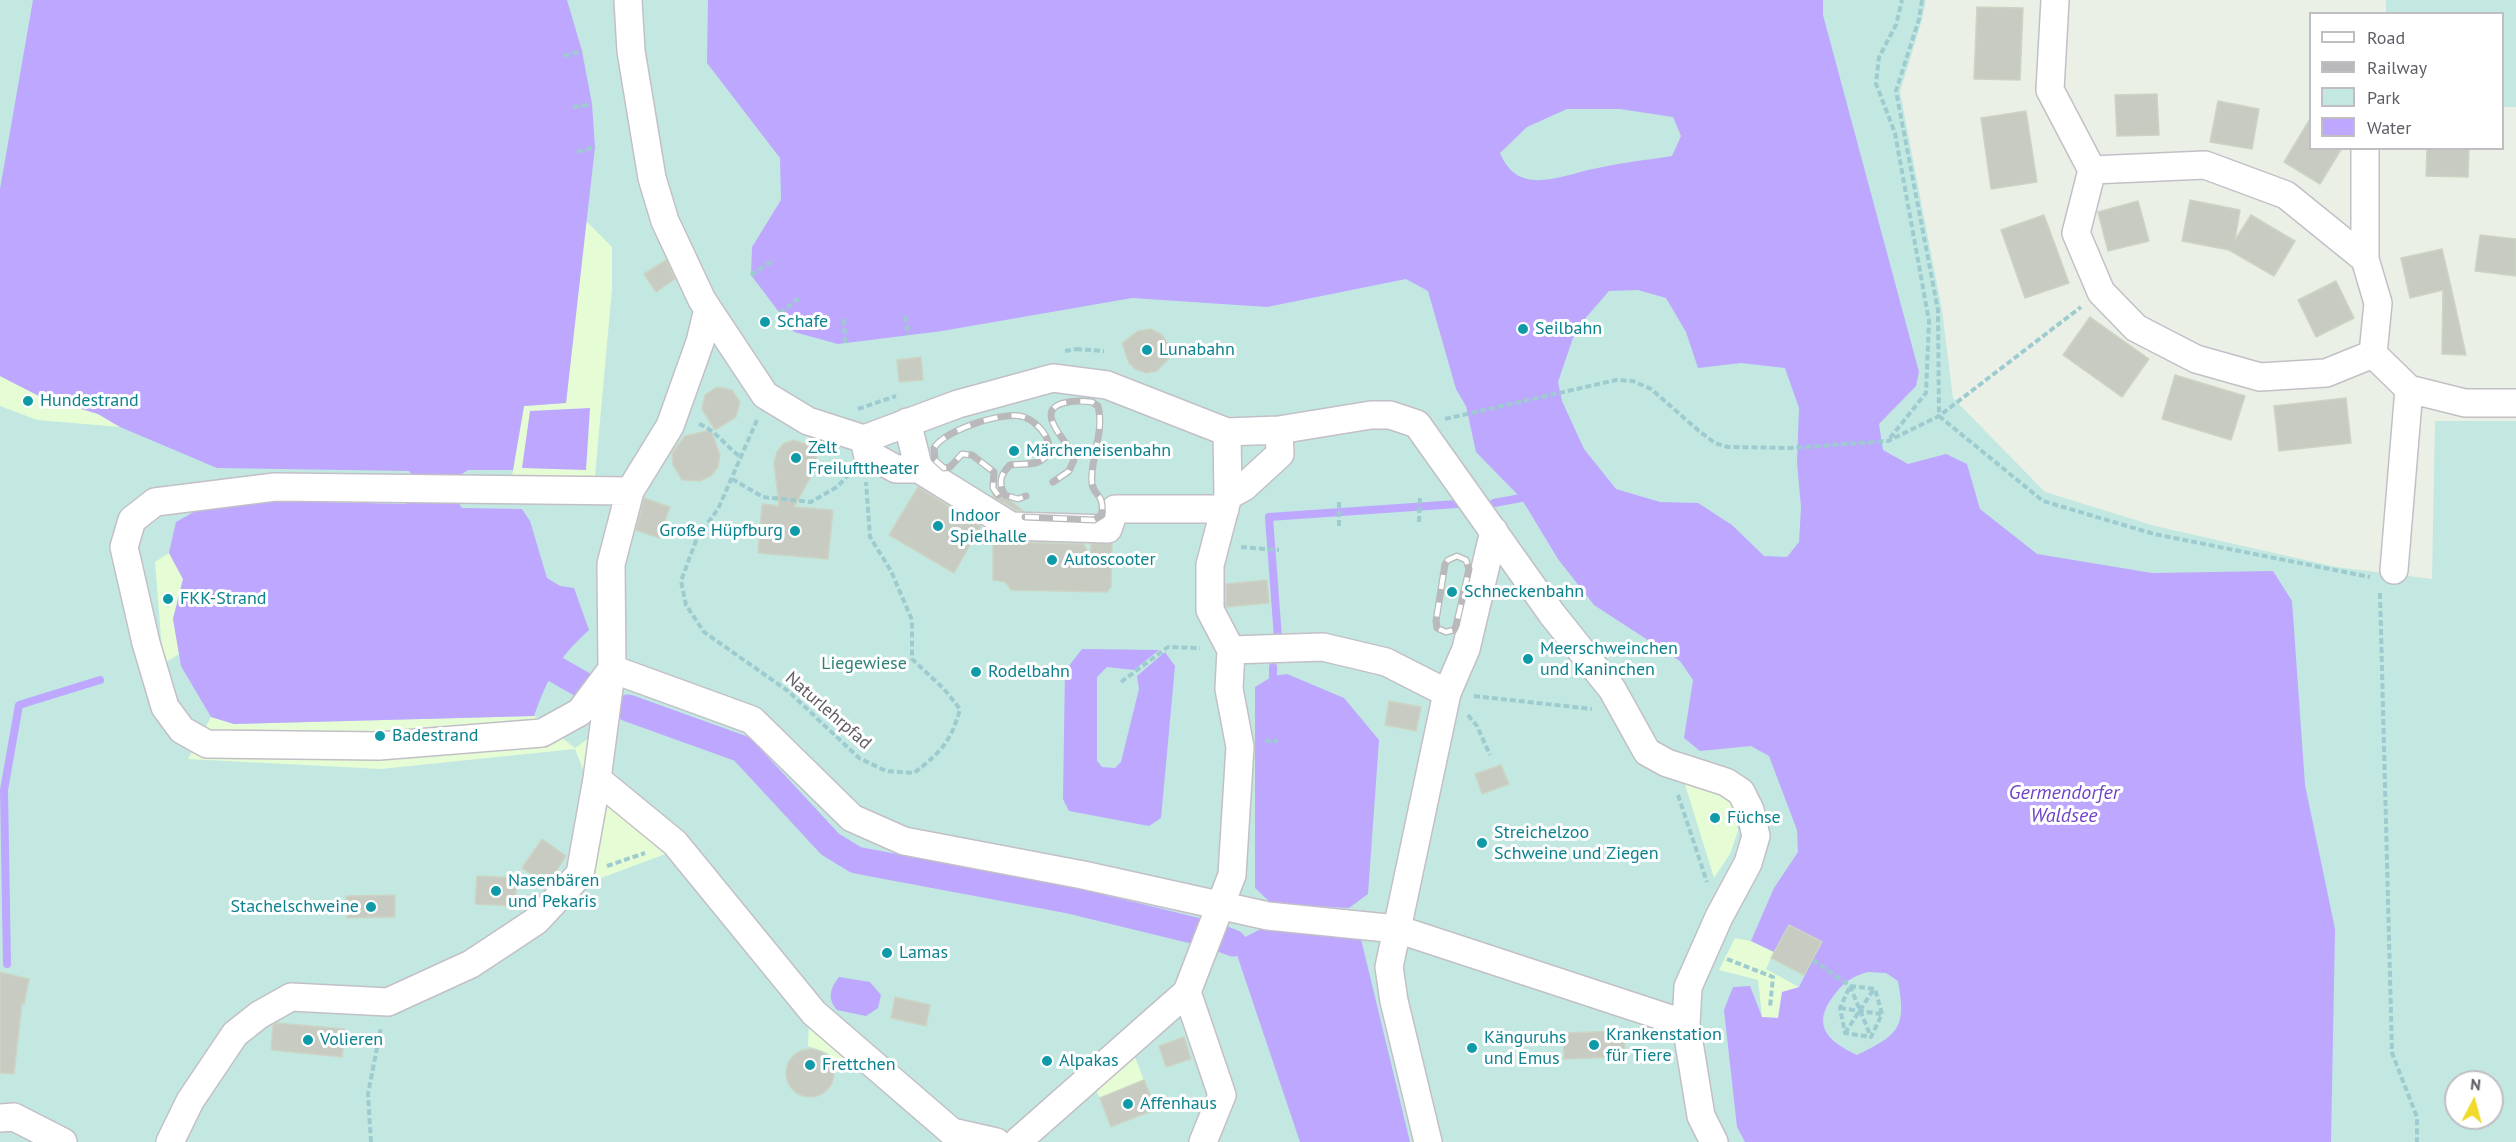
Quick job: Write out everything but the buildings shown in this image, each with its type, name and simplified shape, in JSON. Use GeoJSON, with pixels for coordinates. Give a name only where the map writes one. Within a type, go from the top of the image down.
{"type":"FeatureCollection","features":[{"type":"Feature","properties":{"kind":"street"},"geometry":{"type":"LineString","coordinates":[[628,0],[631,51],[651,178],[665,221],[682,260],[708,309],[766,397],[808,421],[866,446],[896,469],[919,469],[1011,526],[1108,530],[1115,509],[1226,502],[1280,454],[1279,430]]}},
{"type":"Feature","properties":{"kind":"street"},"geometry":{"type":"LineString","coordinates":[[2055,0],[2050,90],[2092,170],[2076,233],[2101,292],[2136,328],[2196,359],[2260,377],[2326,373],[2373,354]]}},
{"type":"Feature","properties":{"kind":"street"},"geometry":{"type":"LineString","coordinates":[[2365,150],[2365,258],[2378,303],[2373,354]]}},
{"type":"Feature","properties":{"kind":"street"},"geometry":{"type":"LineString","coordinates":[[2092,170],[2205,165],[2286,195],[2365,258]]}},
{"type":"Feature","properties":{"kind":"street"},"geometry":{"type":"LineString","coordinates":[[170,1142],[190,1101],[234,1034],[259,1015],[291,997],[388,1002],[471,964],[536,921],[580,874],[597,779],[612,669],[611,564],[630,491],[670,426],[700,342],[708,309]]}},
{"type":"Feature","properties":{"kind":"street"},"geometry":{"type":"LineString","coordinates":[[2373,354],[2409,389],[2465,403],[2516,403]]}},
{"type":"Feature","properties":{"kind":"street"},"geometry":{"type":"LineString","coordinates":[[866,446],[907,423],[994,392],[1053,378],[1107,385],[1227,432],[1279,430],[1371,415],[1390,415],[1418,424],[1552,614],[1612,689],[1647,752],[1667,763],[1726,782],[1741,792],[1750,810],[1756,836],[1748,863],[1719,916],[1688,987],[1686,1024],[1701,1116],[1714,1142]]}},
{"type":"Feature","properties":{"kind":"street"},"geometry":{"type":"LineString","coordinates":[[2387,574],[2409,389]]}},
{"type":"Feature","properties":{"kind":"street"},"geometry":{"type":"LineString","coordinates":[[907,423],[919,469]]}},
{"type":"Feature","properties":{"kind":"street"},"geometry":{"type":"LineString","coordinates":[[1017,1142],[1186,992],[1232,876],[1240,747],[1230,689],[1231,650],[1210,610],[1210,565],[1226,502],[1227,432]]}},
{"type":"Feature","properties":{"kind":"street"},"geometry":{"type":"LineString","coordinates":[[612,669],[580,712],[542,733],[379,746],[207,744],[182,730],[165,707],[146,643],[124,548],[132,520],[154,502],[264,488],[388,487],[630,491]]}},
{"type":"Feature","properties":{"kind":"street"},"geometry":{"type":"LineString","coordinates":[[1428,1142],[1394,1001],[1389,967],[1446,693],[1466,650],[1494,531]]}},
{"type":"Feature","properties":{"kind":"street"},"geometry":{"type":"LineString","coordinates":[[1231,650],[1323,647],[1386,662],[1446,693]]}},
{"type":"Feature","properties":{"kind":"street"},"geometry":{"type":"LineString","coordinates":[[612,669],[752,720],[852,818],[903,841],[1083,875],[1220,908],[1268,916],[1397,929],[1686,1024]]}},
{"type":"Feature","properties":{"kind":"street"},"geometry":{"type":"LineString","coordinates":[[597,779],[675,843],[814,1013],[952,1132],[996,1142]]}},
{"type":"Feature","properties":{"kind":"street"},"geometry":{"type":"LineString","coordinates":[[1186,992],[1222,1095],[1203,1142]]}},
{"type":"Feature","properties":{"kind":"street"},"geometry":{"type":"LineString","coordinates":[[0,1118],[14,1117],[63,1142]]}},
{"type":"Feature","properties":{"kind":"path"},"geometry":{"type":"LineString","coordinates":[[1887,441],[1926,393],[1929,321],[1895,133],[1876,84],[1879,57],[1896,25],[1902,0]]}},
{"type":"Feature","properties":{"kind":"path"},"geometry":{"type":"LineString","coordinates":[[1922,0],[1896,91],[1938,310],[1939,416]]}},
{"type":"Feature","properties":{"kind":"path"},"geometry":{"type":"LineString","coordinates":[[564,56],[582,51]]}},
{"type":"Feature","properties":{"kind":"path"},"geometry":{"type":"LineString","coordinates":[[573,106],[591,104]]}},
{"type":"Feature","properties":{"kind":"path"},"geometry":{"type":"LineString","coordinates":[[577,152],[595,147]]}},
{"type":"Feature","properties":{"kind":"path"},"geometry":{"type":"LineString","coordinates":[[751,275],[774,260]]}},
{"type":"Feature","properties":{"kind":"path"},"geometry":{"type":"LineString","coordinates":[[1460,417],[1616,380],[1633,381],[1651,388],[1715,443],[1728,447],[1791,448],[1887,441],[1939,416],[2101,292]]}},
{"type":"Feature","properties":{"kind":"path"},"geometry":{"type":"LineString","coordinates":[[780,313],[799,298]]}},
{"type":"Feature","properties":{"kind":"path"},"geometry":{"type":"LineString","coordinates":[[905,316],[908,335]]}},
{"type":"Feature","properties":{"kind":"path"},"geometry":{"type":"LineString","coordinates":[[844,320],[846,343]]}},
{"type":"Feature","properties":{"kind":"path","name":"Naturlehrpfad"},"geometry":{"type":"LineString","coordinates":[[766,397],[742,458],[718,509],[697,538],[681,580],[686,605],[704,632],[788,691],[859,758],[886,771],[914,773],[934,757],[953,734],[960,709],[944,689],[912,659],[912,620],[891,571],[870,537],[865,495],[866,446]]}},
{"type":"Feature","properties":{"kind":"path"},"geometry":{"type":"LineString","coordinates":[[674,415],[708,427],[729,449],[742,458]]}},
{"type":"Feature","properties":{"kind":"path"},"geometry":{"type":"LineString","coordinates":[[1939,416],[2043,501],[2154,534],[2387,574],[2392,1053],[2417,1117],[2417,1142]]}},
{"type":"Feature","properties":{"kind":"path"},"geometry":{"type":"LineString","coordinates":[[732,479],[763,497],[811,502],[837,487],[866,446]]}},
{"type":"Feature","properties":{"kind":"path"},"geometry":{"type":"LineString","coordinates":[[1419,522],[1420,495]]}},
{"type":"Feature","properties":{"kind":"path"},"geometry":{"type":"LineString","coordinates":[[1339,499],[1339,526]]}},
{"type":"Feature","properties":{"kind":"path"},"geometry":{"type":"LineString","coordinates":[[1240,547],[1279,550]]}},
{"type":"Feature","properties":{"kind":"path"},"geometry":{"type":"LineString","coordinates":[[1121,681],[1168,647],[1231,650]]}},
{"type":"Feature","properties":{"kind":"path"},"geometry":{"type":"LineString","coordinates":[[1446,693],[1624,712]]}},
{"type":"Feature","properties":{"kind":"path"},"geometry":{"type":"LineString","coordinates":[[1446,693],[1477,726],[1490,755]]}},
{"type":"Feature","properties":{"kind":"path"},"geometry":{"type":"LineString","coordinates":[[1667,763],[1719,916]]}},
{"type":"Feature","properties":{"kind":"path"},"geometry":{"type":"LineString","coordinates":[[580,874],[675,843]]}},
{"type":"Feature","properties":{"kind":"path"},"geometry":{"type":"LineString","coordinates":[[1704,950],[1773,977],[1770,1006]]}},
{"type":"Feature","properties":{"kind":"path"},"geometry":{"type":"LineString","coordinates":[[1813,960],[1850,986],[1875,988]]}},
{"type":"Feature","properties":{"kind":"path"},"geometry":{"type":"LineString","coordinates":[[1845,1033],[1840,1008],[1850,986]]}},
{"type":"Feature","properties":{"kind":"path"},"geometry":{"type":"LineString","coordinates":[[1850,986],[1871,1037]]}},
{"type":"Feature","properties":{"kind":"path"},"geometry":{"type":"LineString","coordinates":[[1845,1033],[1875,988]]}},
{"type":"Feature","properties":{"kind":"path"},"geometry":{"type":"LineString","coordinates":[[1871,1037],[1881,1014],[1875,988]]}},
{"type":"Feature","properties":{"kind":"path"},"geometry":{"type":"LineString","coordinates":[[371,1142],[368,1094],[380,1029],[388,1002]]}},
{"type":"Feature","properties":{"kind":"path"},"geometry":{"type":"LineString","coordinates":[[1840,1008],[1881,1014]]}},
{"type":"Feature","properties":{"kind":"path"},"geometry":{"type":"LineString","coordinates":[[1845,1033],[1871,1037]]}},
{"type":"Feature","properties":{"kind":"green space","name":"Liegewiese"},"geometry":{"type":"Polygon","coordinates":[[[0,0],[1926,0],[1900,92],[1942,310],[1953,398],[2045,492],[2155,526],[2336,567],[2432,579],[2435,421],[2516,421],[2516,1142],[0,1142],[0,0]]]}},
{"type":"Feature","properties":{"kind":"green space"},"geometry":{"type":"Polygon","coordinates":[[[2386,0],[2516,0],[2516,107],[2504,107],[2504,12],[2386,12],[2386,0]]]}},
{"type":"Feature","properties":{"kind":"sand"},"geometry":{"type":"Polygon","coordinates":[[[586,221],[612,247],[612,289],[595,476],[512,476],[524,406],[566,403],[586,221]]]}},
{"type":"Feature","properties":{"kind":"sand","name":"Hundestrand"},"geometry":{"type":"Polygon","coordinates":[[[0,376],[39,396],[98,414],[120,427],[37,420],[0,406],[0,376]]]}},
{"type":"Feature","properties":{"kind":"sand","name":"FKK-Strand"},"geometry":{"type":"Polygon","coordinates":[[[169,553],[183,579],[173,619],[179,654],[163,664],[155,562],[169,553]]]}},
{"type":"Feature","properties":{"kind":"sand"},"geometry":{"type":"Polygon","coordinates":[[[534,716],[575,748],[620,716],[611,778],[825,1007],[963,1123],[1006,1136],[1176,986],[1190,942],[1217,951],[1198,993],[1211,1097],[1182,1009],[1133,1052],[1144,1080],[1100,1098],[1095,1089],[1036,1142],[958,1142],[853,1056],[836,1072],[828,1053],[808,1046],[809,1019],[671,852],[582,885],[391,1009],[293,1003],[239,1039],[284,991],[386,996],[465,958],[529,915],[570,874],[588,782],[575,749],[381,769],[188,759],[211,717],[234,724],[534,716]]]}},
{"type":"Feature","properties":{"kind":"sand","name":"Füchse"},"geometry":{"type":"Polygon","coordinates":[[[1683,778],[1711,786],[1733,806],[1738,831],[1730,854],[1714,878],[1683,778]]]}},
{"type":"Feature","properties":{"kind":"sand"},"geometry":{"type":"Polygon","coordinates":[[[1735,938],[1751,941],[1774,952],[1766,969],[1799,987],[1778,1018],[1762,1017],[1758,980],[1719,970],[1735,938]]]}},
{"type":"Feature","properties":{"kind":"water"},"geometry":{"type":"Polygon","coordinates":[[[33,0],[567,0],[582,51],[592,104],[595,147],[566,403],[524,406],[513,470],[468,470],[460,475],[457,493],[462,508],[522,509],[530,521],[547,578],[560,586],[574,588],[589,630],[569,650],[555,669],[534,716],[234,724],[211,717],[181,666],[173,619],[183,579],[169,553],[176,522],[199,509],[273,501],[406,504],[411,500],[412,475],[409,471],[217,468],[120,427],[98,414],[39,396],[0,376],[0,189],[33,0]]]}},
{"type":"Feature","properties":{"kind":"water","name":"Germendorfer Waldsee"},"geometry":{"type":"Polygon","coordinates":[[[708,0],[1823,0],[1823,15],[1919,372],[1916,386],[1879,424],[1883,450],[1908,464],[1946,454],[1967,464],[1980,509],[2037,554],[2152,573],[2273,571],[2292,601],[2305,785],[2335,929],[2331,1142],[1745,1142],[1737,1127],[1724,1010],[1733,987],[1750,986],[1762,1017],[1778,1018],[1782,992],[1799,987],[1821,943],[1789,925],[1774,952],[1751,941],[1774,888],[1798,852],[1797,830],[1769,756],[1751,746],[1700,751],[1684,738],[1693,680],[1680,661],[1594,605],[1558,559],[1521,498],[1476,452],[1466,406],[1456,389],[1428,291],[1406,279],[1267,307],[1132,298],[942,331],[838,344],[794,332],[751,275],[752,247],[781,200],[780,158],[707,63],[708,0]],[[1567,109],[1527,127],[1500,153],[1508,167],[1517,175],[1528,179],[1553,179],[1613,165],[1672,156],[1681,136],[1673,117],[1620,109],[1567,109]],[[1638,290],[1609,291],[1576,329],[1558,382],[1562,401],[1584,449],[1616,489],[1660,502],[1698,503],[1732,525],[1764,556],[1787,557],[1799,542],[1801,507],[1797,463],[1799,408],[1785,368],[1741,363],[1698,368],[1686,332],[1666,298],[1638,290]],[[1868,972],[1841,986],[1834,995],[1827,1006],[1823,1023],[1830,1038],[1857,1055],[1882,1042],[1896,1028],[1900,1020],[1901,997],[1898,981],[1886,973],[1868,972]]]}},
{"type":"Feature","properties":{"kind":"water"},"geometry":{"type":"Polygon","coordinates":[[[590,408],[586,470],[522,468],[530,411],[590,408]]]}},
{"type":"Feature","properties":{"kind":"water"},"geometry":{"type":"Polygon","coordinates":[[[1082,649],[1159,650],[1134,670],[1107,667],[1097,677],[1097,761],[1102,767],[1115,768],[1121,762],[1139,689],[1137,676],[1165,652],[1175,666],[1161,818],[1149,826],[1069,811],[1063,799],[1065,671],[1082,649]]]}},
{"type":"Feature","properties":{"kind":"water"},"geometry":{"type":"Polygon","coordinates":[[[1287,674],[1344,698],[1379,740],[1368,894],[1349,908],[1272,904],[1255,888],[1255,687],[1273,676],[1287,674]]]}},
{"type":"Feature","properties":{"kind":"water"},"geometry":{"type":"Polygon","coordinates":[[[1261,929],[1361,939],[1410,1142],[1300,1142],[1233,943],[1261,929]]]}},
{"type":"Feature","properties":{"kind":"water"},"geometry":{"type":"Polygon","coordinates":[[[839,977],[870,982],[881,995],[878,1008],[866,1016],[837,1010],[831,994],[839,977]]]}},
{"type":"Feature","properties":{"kind":"waterway"},"geometry":{"type":"LineString","coordinates":[[1494,503],[1521,498]]}},
{"type":"Feature","properties":{"kind":"waterway"},"geometry":{"type":"LineString","coordinates":[[1278,638],[1269,517],[1457,504]]}},
{"type":"Feature","properties":{"kind":"waterway"},"geometry":{"type":"LineString","coordinates":[[1273,667],[1273,676]]}},
{"type":"Feature","properties":{"kind":"waterway"},"geometry":{"type":"LineString","coordinates":[[555,669],[583,685]]}},
{"type":"Feature","properties":{"kind":"waterway"},"geometry":{"type":"LineString","coordinates":[[7,964],[4,790],[19,705],[100,680]]}},
{"type":"Feature","properties":{"kind":"waterway"},"geometry":{"type":"LineString","coordinates":[[628,708],[742,749],[830,844],[856,860],[1069,900],[1196,931]]}},
{"type":"Feature","properties":{"kind":"waterway"},"geometry":{"type":"LineString","coordinates":[[1220,938],[1233,943]]}},
{"type":"Feature","properties":{"kind":"railway"},"geometry":{"type":"LineString","coordinates":[[1025,517],[1094,520],[1102,515],[1102,502],[1092,484],[1100,426],[1098,406],[1092,402],[1063,403],[1052,410],[1053,423],[1074,460],[1069,471],[1053,482]]}},
{"type":"Feature","properties":{"kind":"railway"},"geometry":{"type":"LineString","coordinates":[[998,495],[993,488],[994,472],[972,455],[962,454],[950,467],[944,468],[935,460],[934,448],[940,441],[962,428],[990,419],[1015,416],[1024,417],[1036,424],[1045,436],[1049,448],[1042,460],[1031,464],[1010,465],[1002,476],[1001,487],[1005,495],[1018,499],[1026,496]]}},
{"type":"Feature","properties":{"kind":"railway"},"geometry":{"type":"LineString","coordinates":[[1457,556],[1466,560],[1469,569],[1456,626],[1454,630],[1446,632],[1437,628],[1436,621],[1445,564],[1457,556]]}},
{"type":"Feature","properties":{"kind":"place","name":"Schafe"},"geometry":{"type":"Point","coordinates":[765,322]}},
{"type":"Feature","properties":{"kind":"place","name":"Seilbahn"},"geometry":{"type":"Point","coordinates":[1523,329]}},
{"type":"Feature","properties":{"kind":"place","name":"Lunabahn"},"geometry":{"type":"Point","coordinates":[1147,350]}},
{"type":"Feature","properties":{"kind":"place","name":"Hundestrand"},"geometry":{"type":"Point","coordinates":[28,401]}},
{"type":"Feature","properties":{"kind":"place","name":"Märcheneisenbahn"},"geometry":{"type":"Point","coordinates":[1014,451]}},
{"type":"Feature","properties":{"kind":"place","name":"Zelt Freilufttheater"},"geometry":{"type":"Point","coordinates":[796,458]}},
{"type":"Feature","properties":{"kind":"place","name":"Indoor Spielhalle"},"geometry":{"type":"Point","coordinates":[938,526]}},
{"type":"Feature","properties":{"kind":"place","name":"Große Hüpfburg"},"geometry":{"type":"Point","coordinates":[795,531]}},
{"type":"Feature","properties":{"kind":"place","name":"Autoscooter"},"geometry":{"type":"Point","coordinates":[1052,560]}},
{"type":"Feature","properties":{"kind":"place","name":"Schneckenbahn"},"geometry":{"type":"Point","coordinates":[1452,592]}},
{"type":"Feature","properties":{"kind":"place","name":"FKK-Strand"},"geometry":{"type":"Point","coordinates":[168,599]}},
{"type":"Feature","properties":{"kind":"place","name":"Meerschweinchen und Kaninchen"},"geometry":{"type":"Point","coordinates":[1528,659]}},
{"type":"Feature","properties":{"kind":"place","name":"Rodelbahn"},"geometry":{"type":"Point","coordinates":[976,672]}},
{"type":"Feature","properties":{"kind":"place","name":"Badestrand"},"geometry":{"type":"Point","coordinates":[380,736]}},
{"type":"Feature","properties":{"kind":"place","name":"Füchse"},"geometry":{"type":"Point","coordinates":[1715,818]}},
{"type":"Feature","properties":{"kind":"place","name":"Streichelzoo Schweine und Ziegen"},"geometry":{"type":"Point","coordinates":[1482,843]}},
{"type":"Feature","properties":{"kind":"place","name":"Nasenbären und Pekaris"},"geometry":{"type":"Point","coordinates":[496,891]}},
{"type":"Feature","properties":{"kind":"place","name":"Stachelschweine"},"geometry":{"type":"Point","coordinates":[371,907]}},
{"type":"Feature","properties":{"kind":"place","name":"Lamas"},"geometry":{"type":"Point","coordinates":[887,953]}},
{"type":"Feature","properties":{"kind":"place","name":"Volieren"},"geometry":{"type":"Point","coordinates":[308,1040]}},
{"type":"Feature","properties":{"kind":"place","name":"Krankenstation für Tiere"},"geometry":{"type":"Point","coordinates":[1594,1045]}},
{"type":"Feature","properties":{"kind":"place","name":"Känguruhs und Emus"},"geometry":{"type":"Point","coordinates":[1472,1048]}},
{"type":"Feature","properties":{"kind":"place","name":"Alpakas"},"geometry":{"type":"Point","coordinates":[1047,1061]}},
{"type":"Feature","properties":{"kind":"place","name":"Frettchen"},"geometry":{"type":"Point","coordinates":[810,1065]}},
{"type":"Feature","properties":{"kind":"place","name":"Affenhaus"},"geometry":{"type":"Point","coordinates":[1128,1104]}}]}
